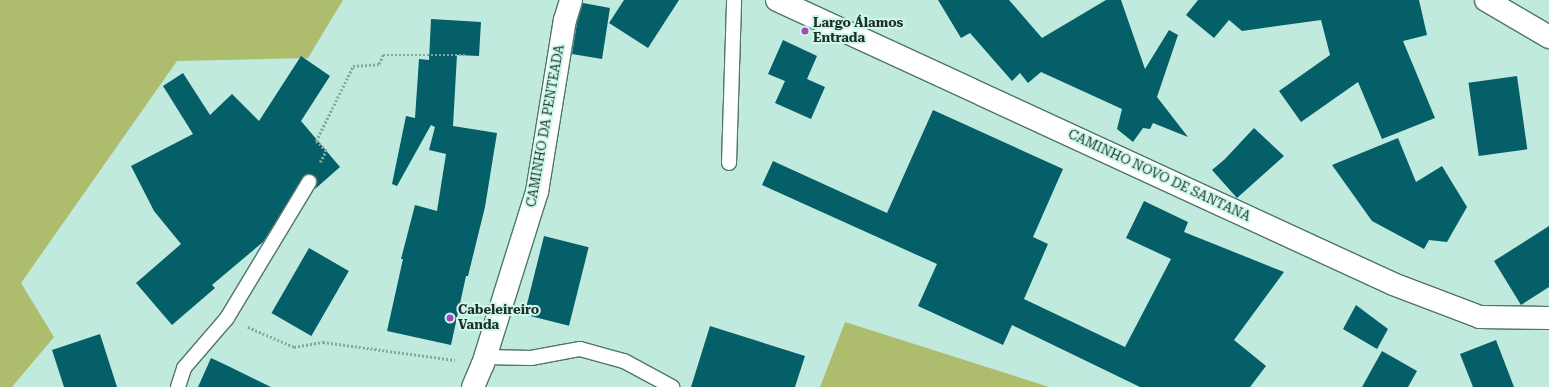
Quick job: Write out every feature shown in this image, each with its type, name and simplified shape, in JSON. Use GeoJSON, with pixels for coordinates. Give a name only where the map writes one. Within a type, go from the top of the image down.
{"type":"FeatureCollection","features":[{"type":"Feature","properties":{"kind":"street","name":"CAMINHO DA PENTEADA"},"geometry":{"type":"LineString","coordinates":[[473,387],[484,361],[537,192],[565,20],[571,0]]}},
{"type":"Feature","properties":{"kind":"street","name":"CAMINHO NOVO DE SANTANA"},"geometry":{"type":"LineString","coordinates":[[777,0],[1393,284],[1480,317],[1549,318]]}},
{"type":"Feature","properties":{"kind":"street"},"geometry":{"type":"LineString","coordinates":[[1486,0],[1549,37]]}},
{"type":"Feature","properties":{"kind":"lane"},"geometry":{"type":"LineString","coordinates":[[729,163],[734,0]]}},
{"type":"Feature","properties":{"kind":"lane"},"geometry":{"type":"LineString","coordinates":[[178,387],[184,368],[227,318],[309,182]]}},
{"type":"Feature","properties":{"kind":"lane"},"geometry":{"type":"LineString","coordinates":[[484,361],[531,358],[580,349],[624,361],[672,387]]}},
{"type":"Feature","properties":{"kind":"path"},"geometry":{"type":"LineString","coordinates":[[309,182],[326,152],[316,141],[353,66],[379,64],[383,55],[466,55]]}},
{"type":"Feature","properties":{"kind":"path"},"geometry":{"type":"LineString","coordinates":[[227,318],[294,347],[323,342],[484,361]]}},
{"type":"Feature","properties":{"kind":"green space"},"geometry":{"type":"Polygon","coordinates":[[[0,0],[343,0],[308,58],[177,61],[21,283],[54,337],[12,387],[0,387],[0,0]]]}},
{"type":"Feature","properties":{"kind":"green space"},"geometry":{"type":"Polygon","coordinates":[[[845,322],[1049,387],[820,387],[845,322]]]}},
{"type":"Feature","properties":{"kind":"building"},"geometry":{"type":"Polygon","coordinates":[[[624,0],[679,0],[648,48],[609,23],[624,0]]]}},
{"type":"Feature","properties":{"kind":"building"},"geometry":{"type":"Polygon","coordinates":[[[938,0],[1009,0],[1042,38],[1106,0],[1121,0],[1145,69],[1169,30],[1178,35],[1157,97],[1188,137],[1153,123],[1150,129],[1143,128],[1133,142],[1117,129],[1122,109],[1041,72],[1028,83],[1020,73],[1012,81],[970,33],[961,38],[938,0]]]}},
{"type":"Feature","properties":{"kind":"building"},"geometry":{"type":"Polygon","coordinates":[[[1198,0],[1419,0],[1427,35],[1403,41],[1435,118],[1382,139],[1358,82],[1301,122],[1279,91],[1330,55],[1321,20],[1242,31],[1229,20],[1214,38],[1186,15],[1198,0]]]}},
{"type":"Feature","properties":{"kind":"building"},"geometry":{"type":"Polygon","coordinates":[[[583,3],[610,8],[602,59],[572,54],[577,23],[583,3]]]}},
{"type":"Feature","properties":{"kind":"building"},"geometry":{"type":"Polygon","coordinates":[[[431,19],[481,22],[479,56],[457,55],[453,126],[497,133],[485,207],[468,276],[466,276],[451,345],[387,331],[403,259],[401,259],[415,205],[437,211],[446,154],[429,150],[435,127],[431,125],[397,186],[392,184],[406,116],[415,118],[419,59],[429,60],[431,19]]]}},
{"type":"Feature","properties":{"kind":"building"},"geometry":{"type":"Polygon","coordinates":[[[783,40],[817,56],[807,79],[825,87],[811,119],[775,103],[785,81],[768,74],[783,40]]]}},
{"type":"Feature","properties":{"kind":"building"},"geometry":{"type":"Polygon","coordinates":[[[301,56],[330,76],[301,121],[340,167],[315,189],[317,183],[316,178],[310,174],[305,175],[263,242],[212,285],[215,288],[172,325],[136,283],[181,244],[154,211],[131,166],[193,134],[163,86],[183,73],[210,115],[232,94],[259,121],[301,56]]]}},
{"type":"Feature","properties":{"kind":"building"},"geometry":{"type":"Polygon","coordinates":[[[1517,76],[1527,149],[1479,156],[1468,83],[1517,76]]]}},
{"type":"Feature","properties":{"kind":"building"},"geometry":{"type":"Polygon","coordinates":[[[933,110],[1063,169],[1033,237],[1048,244],[1024,299],[1125,347],[1171,259],[1126,238],[1144,201],[1188,222],[1184,232],[1284,272],[1234,340],[1266,366],[1250,387],[1140,387],[1012,325],[1003,345],[918,306],[937,264],[762,185],[773,161],[887,213],[933,110]]]}},
{"type":"Feature","properties":{"kind":"building"},"geometry":{"type":"Polygon","coordinates":[[[1254,128],[1284,156],[1237,198],[1212,170],[1225,159],[1254,128]]]}},
{"type":"Feature","properties":{"kind":"building"},"geometry":{"type":"Polygon","coordinates":[[[1398,138],[1416,182],[1442,166],[1467,207],[1447,242],[1429,240],[1424,249],[1372,221],[1332,165],[1398,138]]]}},
{"type":"Feature","properties":{"kind":"building"},"geometry":{"type":"Polygon","coordinates":[[[1549,226],[1549,287],[1521,305],[1494,261],[1549,226]]]}},
{"type":"Feature","properties":{"kind":"building"},"geometry":{"type":"Polygon","coordinates":[[[544,236],[589,247],[569,326],[524,315],[544,236]]]}},
{"type":"Feature","properties":{"kind":"building"},"geometry":{"type":"Polygon","coordinates":[[[309,248],[349,271],[311,336],[272,313],[309,248]]]}},
{"type":"Feature","properties":{"kind":"building"},"geometry":{"type":"Polygon","coordinates":[[[1356,305],[1388,329],[1377,349],[1343,329],[1356,305]]]}},
{"type":"Feature","properties":{"kind":"building"},"geometry":{"type":"Polygon","coordinates":[[[710,326],[805,356],[795,387],[691,387],[710,326]]]}},
{"type":"Feature","properties":{"kind":"building"},"geometry":{"type":"Polygon","coordinates":[[[100,334],[117,387],[64,387],[52,350],[100,334]]]}},
{"type":"Feature","properties":{"kind":"building"},"geometry":{"type":"Polygon","coordinates":[[[1496,340],[1514,387],[1473,387],[1460,354],[1496,340]]]}},
{"type":"Feature","properties":{"kind":"building"},"geometry":{"type":"Polygon","coordinates":[[[1382,351],[1417,371],[1408,387],[1362,387],[1382,351]]]}},
{"type":"Feature","properties":{"kind":"building"},"geometry":{"type":"Polygon","coordinates":[[[211,358],[226,365],[271,387],[198,387],[211,358]]]}},
{"type":"Feature","properties":{"kind":"place","name":"Largo Álamos Entrada"},"geometry":{"type":"Point","coordinates":[805,31]}},
{"type":"Feature","properties":{"kind":"place","name":"Cabeleireiro Vanda"},"geometry":{"type":"Point","coordinates":[450,318]}}]}
